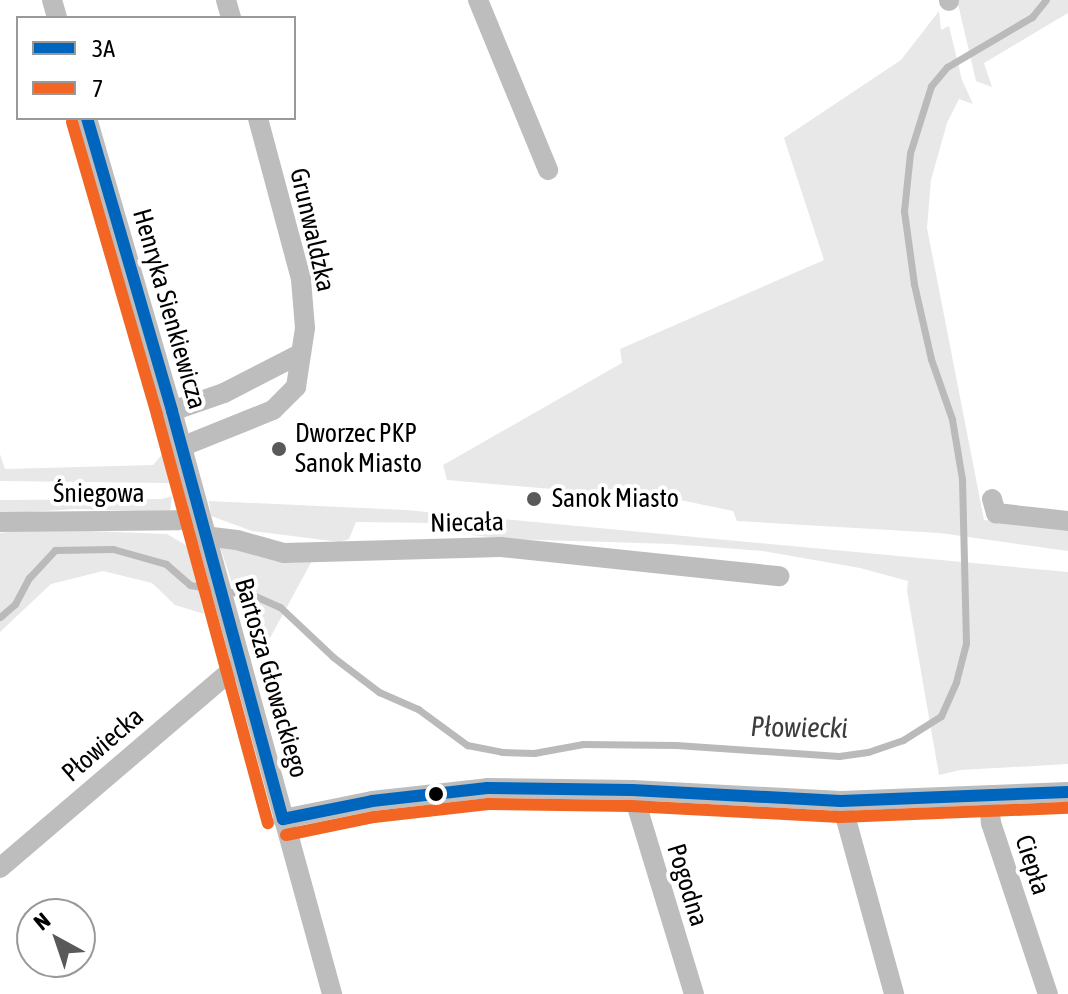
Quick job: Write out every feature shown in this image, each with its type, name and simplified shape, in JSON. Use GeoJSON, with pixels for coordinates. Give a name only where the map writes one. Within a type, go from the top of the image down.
{"type":"FeatureCollection","features":[{"type":"Feature","properties":{"kind":"street"},"geometry":{"type":"LineString","coordinates":[[478,0],[548,170]]}},
{"type":"Feature","properties":{"kind":"street","name":"Henryka Sienkiewicza"},"geometry":{"type":"LineString","coordinates":[[88,120],[172,411],[198,515]]}},
{"type":"Feature","properties":{"kind":"street","name":"Grunwaldzka"},"geometry":{"type":"LineString","coordinates":[[181,447],[273,410],[296,387],[305,328],[301,279],[259,120]]}},
{"type":"Feature","properties":{"kind":"street"},"geometry":{"type":"LineString","coordinates":[[172,411],[224,393],[300,354]]}},
{"type":"Feature","properties":{"kind":"street"},"geometry":{"type":"LineString","coordinates":[[992,499],[996,513],[1068,521]]}},
{"type":"Feature","properties":{"kind":"street","name":"Śniegowa"},"geometry":{"type":"LineString","coordinates":[[0,522],[179,520],[198,515]]}},
{"type":"Feature","properties":{"kind":"street","name":"Bartosza Głowackiego"},"geometry":{"type":"LineString","coordinates":[[198,515],[332,994]]}},
{"type":"Feature","properties":{"kind":"street","name":"Niecała"},"geometry":{"type":"LineString","coordinates":[[206,546],[237,540],[284,553],[501,547],[779,576]]}},
{"type":"Feature","properties":{"kind":"street","name":"Płowiecka"},"geometry":{"type":"LineString","coordinates":[[0,868],[241,662]]}},
{"type":"Feature","properties":{"kind":"street"},"geometry":{"type":"LineString","coordinates":[[283,819],[372,801],[487,788],[632,790],[841,801],[1068,792]]}},
{"type":"Feature","properties":{"kind":"street","name":"Pogodna"},"geometry":{"type":"LineString","coordinates":[[632,790],[694,994]]}},
{"type":"Feature","properties":{"kind":"street","name":"Ciepła"},"geometry":{"type":"LineString","coordinates":[[989,796],[991,823],[1048,994]]}},
{"type":"Feature","properties":{"kind":"street"},"geometry":{"type":"LineString","coordinates":[[841,801],[894,994]]}},
{"type":"Feature","properties":{"kind":"shaded area"},"geometry":{"type":"Polygon","coordinates":[[[957,0],[1068,0],[1068,13],[984,63],[992,87],[976,81],[957,0]]]}},
{"type":"Feature","properties":{"kind":"shaded area"},"geometry":{"type":"Polygon","coordinates":[[[939,11],[941,30],[949,26],[962,80],[973,104],[959,99],[947,123],[931,180],[927,228],[984,520],[1068,529],[1068,551],[940,533],[737,521],[733,511],[680,500],[447,480],[443,465],[622,363],[620,349],[824,260],[784,138],[901,60],[939,11]]]}},
{"type":"Feature","properties":{"kind":"shaded area"},"geometry":{"type":"Polygon","coordinates":[[[164,452],[169,483],[0,481],[0,454],[5,469],[153,465],[164,452]]]}},
{"type":"Feature","properties":{"kind":"shaded area"},"geometry":{"type":"Polygon","coordinates":[[[172,496],[170,512],[75,509],[0,514],[0,500],[162,499],[172,496]]]}},
{"type":"Feature","properties":{"kind":"shaded area"},"geometry":{"type":"Polygon","coordinates":[[[209,501],[406,510],[1068,572],[1068,764],[960,770],[939,775],[907,591],[908,581],[860,568],[763,551],[672,544],[508,539],[462,534],[434,523],[356,522],[349,539],[340,542],[252,531],[211,516],[209,501]]]}},
{"type":"Feature","properties":{"kind":"shaded area"},"geometry":{"type":"Polygon","coordinates":[[[35,529],[167,534],[189,547],[204,614],[175,605],[152,583],[103,571],[51,584],[0,632],[0,533],[35,529]]]}},
{"type":"Feature","properties":{"kind":"shaded area"},"geometry":{"type":"Polygon","coordinates":[[[219,544],[313,559],[258,660],[219,544]]]}},
{"type":"Feature","properties":{"kind":"waterway","name":"Płowiecki"},"geometry":{"type":"LineString","coordinates":[[0,617],[15,604],[29,578],[55,550],[113,549],[166,564],[190,585],[255,596],[280,607],[333,657],[379,692],[418,709],[467,745],[502,752],[534,753],[583,744],[676,745],[839,756],[868,752],[903,740],[941,716],[956,682],[966,643],[962,479],[952,419],[931,359],[914,284],[904,211],[910,153],[931,86],[947,67],[1032,17],[1046,0]]}},
{"type":"Feature","properties":{"kind":"transit line","name":"3A"},"geometry":{"type":"LineString","coordinates":[[88,120],[172,411],[283,819]]}},
{"type":"Feature","properties":{"kind":"transit line","name":"7"},"geometry":{"type":"LineString","coordinates":[[72,122],[157,415],[268,823]]}},
{"type":"Feature","properties":{"kind":"transit line","name":"3A"},"geometry":{"type":"LineString","coordinates":[[283,819],[372,801],[487,788],[632,790],[841,801],[1068,792]]}},
{"type":"Feature","properties":{"kind":"transit line","name":"7"},"geometry":{"type":"LineString","coordinates":[[286,835],[374,817],[488,804],[631,806],[840,817],[1068,808]]}},
{"type":"Feature","properties":{"kind":"place","name":"Dworzec PKP Sanok Miasto"},"geometry":{"type":"Point","coordinates":[279,449]}},
{"type":"Feature","properties":{"kind":"place","name":"Sanok Miasto"},"geometry":{"type":"Point","coordinates":[534,499]}}]}
